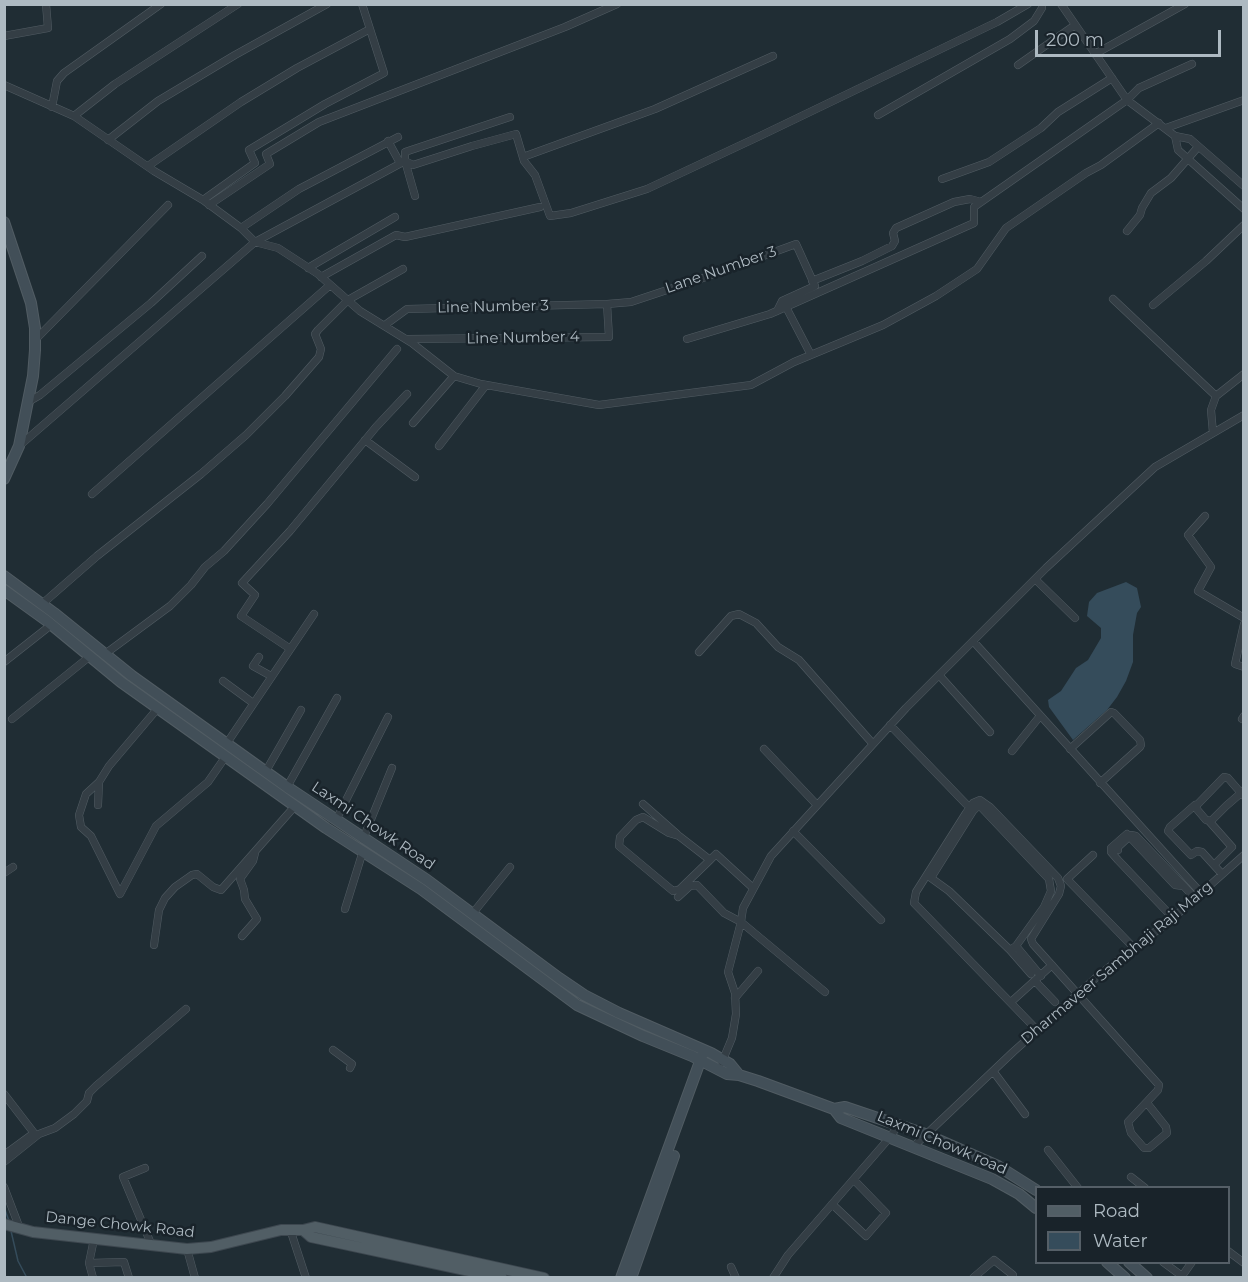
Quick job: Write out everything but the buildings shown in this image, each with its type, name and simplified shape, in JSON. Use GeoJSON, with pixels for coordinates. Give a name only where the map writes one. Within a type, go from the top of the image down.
{"type":"FeatureCollection","features":[{"type":"Feature","properties":{"kind":"main road"},"geometry":{"type":"LineString","coordinates":[[4,479],[19,446],[33,376],[35,340],[30,303],[5,230]]}},
{"type":"Feature","properties":{"kind":"main road","name":"Laxmi Chowk Road"},"geometry":{"type":"LineString","coordinates":[[4,576],[42,604],[158,708],[224,751],[266,771],[336,820],[356,839],[363,851],[421,889],[577,1005],[706,1057],[723,1059],[739,1075]]}},
{"type":"Feature","properties":{"kind":"main road","name":"Laxmi Chowk Road"},"geometry":{"type":"LineString","coordinates":[[4,590],[89,657],[104,659],[295,806],[427,880],[584,995],[706,1057]]}},
{"type":"Feature","properties":{"kind":"main road"},"geometry":{"type":"LineString","coordinates":[[621,1278],[706,1057]]}},
{"type":"Feature","properties":{"kind":"main road"},"geometry":{"type":"LineString","coordinates":[[631,1278],[706,1057]]}},
{"type":"Feature","properties":{"kind":"main road","name":"Laxmi Chowk road"},"geometry":{"type":"LineString","coordinates":[[706,1057],[720,1071],[727,1074],[739,1075],[834,1109],[845,1107],[925,1134],[998,1166],[1035,1189]]}},
{"type":"Feature","properties":{"kind":"main road","name":"Laxmi Chowk road"},"geometry":{"type":"LineString","coordinates":[[834,1109],[841,1118],[992,1179],[1019,1194],[1035,1207]]}},
{"type":"Feature","properties":{"kind":"main road","name":"Dange Chowk Road"},"geometry":{"type":"LineString","coordinates":[[4,1224],[21,1229],[94,1239],[187,1249],[211,1247],[290,1229],[303,1230],[315,1227],[502,1278]]}},
{"type":"Feature","properties":{"kind":"main road","name":"Dange Chowk Road"},"geometry":{"type":"LineString","coordinates":[[425,1257],[544,1278]]}},
{"type":"Feature","properties":{"kind":"main road"},"geometry":{"type":"LineString","coordinates":[[1108,1264],[1125,1278]]}},
{"type":"Feature","properties":{"kind":"main road"},"geometry":{"type":"LineString","coordinates":[[1130,1264],[1147,1278]]}},
{"type":"Feature","properties":{"kind":"street"},"geometry":{"type":"LineString","coordinates":[[4,36],[48,28],[46,4]]}},
{"type":"Feature","properties":{"kind":"street"},"geometry":{"type":"LineString","coordinates":[[52,107],[57,81],[64,73],[161,4]]}},
{"type":"Feature","properties":{"kind":"street"},"geometry":{"type":"LineString","coordinates":[[75,116],[145,63],[238,4]]}},
{"type":"Feature","properties":{"kind":"street"},"geometry":{"type":"LineString","coordinates":[[108,140],[158,101],[327,4]]}},
{"type":"Feature","properties":{"kind":"street"},"geometry":{"type":"LineString","coordinates":[[206,202],[255,163],[249,150],[325,104],[384,73],[362,4]]}},
{"type":"Feature","properties":{"kind":"street"},"geometry":{"type":"LineString","coordinates":[[206,202],[270,164],[266,154],[319,122],[565,27],[617,4]]}},
{"type":"Feature","properties":{"kind":"street"},"geometry":{"type":"LineString","coordinates":[[19,446],[255,242],[402,162],[413,165],[516,134],[523,157],[535,175],[550,216],[571,213],[647,189],[997,22],[1028,4]]}},
{"type":"Feature","properties":{"kind":"street"},"geometry":{"type":"LineString","coordinates":[[878,115],[1010,39],[1034,21],[1042,4]]}},
{"type":"Feature","properties":{"kind":"street"},"geometry":{"type":"LineString","coordinates":[[1061,4],[1127,100],[1175,136],[1190,139],[1244,186]]}},
{"type":"Feature","properties":{"kind":"street"},"geometry":{"type":"LineString","coordinates":[[1095,54],[1185,4]]}},
{"type":"Feature","properties":{"kind":"street"},"geometry":{"type":"LineString","coordinates":[[1018,65],[1075,25]]}},
{"type":"Feature","properties":{"kind":"street"},"geometry":{"type":"LineString","coordinates":[[148,166],[297,68],[370,29]]}},
{"type":"Feature","properties":{"kind":"street"},"geometry":{"type":"LineString","coordinates":[[523,157],[655,109],[774,56]]}},
{"type":"Feature","properties":{"kind":"street"},"geometry":{"type":"LineString","coordinates":[[687,339],[786,307],[974,223],[974,207],[1127,100],[1139,88],[1192,64]]}},
{"type":"Feature","properties":{"kind":"street"},"geometry":{"type":"LineString","coordinates":[[942,179],[997,158],[1041,128],[1059,112],[1112,78]]}},
{"type":"Feature","properties":{"kind":"street"},"geometry":{"type":"LineString","coordinates":[[4,85],[75,116],[108,140],[206,202],[241,228],[255,242],[278,248],[308,268],[360,311],[406,339],[454,376],[486,385],[599,405],[751,385],[883,324],[957,284],[977,269],[1006,228],[1101,165],[1159,123]]}},
{"type":"Feature","properties":{"kind":"street"},"geometry":{"type":"LineString","coordinates":[[1166,128],[1244,100]]}},
{"type":"Feature","properties":{"kind":"street"},"geometry":{"type":"LineString","coordinates":[[402,162],[405,152],[510,117]]}},
{"type":"Feature","properties":{"kind":"street"},"geometry":{"type":"LineString","coordinates":[[241,228],[299,189],[398,136]]}},
{"type":"Feature","properties":{"kind":"street"},"geometry":{"type":"LineString","coordinates":[[1175,136],[1178,150],[1244,209]]}},
{"type":"Feature","properties":{"kind":"street"},"geometry":{"type":"LineString","coordinates":[[388,141],[402,162],[415,196]]}},
{"type":"Feature","properties":{"kind":"street"},"geometry":{"type":"LineString","coordinates":[[1127,231],[1140,215],[1151,193],[1172,178],[1198,147]]}},
{"type":"Feature","properties":{"kind":"street"},"geometry":{"type":"LineString","coordinates":[[777,310],[782,301],[814,286],[812,281],[892,246],[895,241],[893,233],[896,228],[954,202],[969,199],[981,202]]}},
{"type":"Feature","properties":{"kind":"street"},"geometry":{"type":"LineString","coordinates":[[35,340],[168,205]]}},
{"type":"Feature","properties":{"kind":"street"},"geometry":{"type":"LineString","coordinates":[[321,277],[396,235],[405,237],[540,207]]}},
{"type":"Feature","properties":{"kind":"street"},"geometry":{"type":"LineString","coordinates":[[308,268],[396,218]]}},
{"type":"Feature","properties":{"kind":"street"},"geometry":{"type":"LineString","coordinates":[[1153,305],[1206,261],[1244,225]]}},
{"type":"Feature","properties":{"kind":"street","name":"Lane Number 3"},"geometry":{"type":"LineString","coordinates":[[607,304],[631,302],[796,244],[812,281]]}},
{"type":"Feature","properties":{"kind":"street"},"geometry":{"type":"LineString","coordinates":[[28,402],[40,395],[143,310],[202,256]]}},
{"type":"Feature","properties":{"kind":"street"},"geometry":{"type":"LineString","coordinates":[[42,604],[246,435],[285,396],[319,357],[321,349],[315,334],[348,300],[403,269]]}},
{"type":"Feature","properties":{"kind":"street"},"geometry":{"type":"LineString","coordinates":[[92,494],[330,285]]}},
{"type":"Feature","properties":{"kind":"street"},"geometry":{"type":"LineString","coordinates":[[1113,299],[1216,396]]}},
{"type":"Feature","properties":{"kind":"street","name":"Line Number 3"},"geometry":{"type":"LineString","coordinates":[[385,325],[406,309],[607,304]]}},
{"type":"Feature","properties":{"kind":"street","name":"Line Number 4"},"geometry":{"type":"LineString","coordinates":[[406,339],[609,337],[607,304]]}},
{"type":"Feature","properties":{"kind":"street"},"geometry":{"type":"LineString","coordinates":[[786,307],[812,355]]}},
{"type":"Feature","properties":{"kind":"street"},"geometry":{"type":"LineString","coordinates":[[104,659],[170,606],[205,567],[224,551],[267,504],[397,350]]}},
{"type":"Feature","properties":{"kind":"street"},"geometry":{"type":"LineString","coordinates":[[1213,433],[1211,410],[1216,396],[1244,374]]}},
{"type":"Feature","properties":{"kind":"street"},"geometry":{"type":"LineString","coordinates":[[413,423],[454,376]]}},
{"type":"Feature","properties":{"kind":"street"},"geometry":{"type":"LineString","coordinates":[[439,446],[486,385]]}},
{"type":"Feature","properties":{"kind":"street"},"geometry":{"type":"LineString","coordinates":[[289,648],[241,616],[255,595],[242,583],[290,531],[407,393]]}},
{"type":"Feature","properties":{"kind":"street"},"geometry":{"type":"LineString","coordinates":[[720,1071],[732,1038],[736,1014],[735,998],[728,972],[743,908],[771,856],[890,725],[939,675],[1035,579],[1155,467],[1244,415]]}},
{"type":"Feature","properties":{"kind":"street"},"geometry":{"type":"LineString","coordinates":[[365,440],[415,477]]}},
{"type":"Feature","properties":{"kind":"street"},"geometry":{"type":"LineString","coordinates":[[1205,516],[1188,535],[1211,567],[1198,591],[1244,618]]}},
{"type":"Feature","properties":{"kind":"street"},"geometry":{"type":"LineString","coordinates":[[1035,579],[1075,618]]}},
{"type":"Feature","properties":{"kind":"street"},"geometry":{"type":"LineString","coordinates":[[158,708],[109,766],[99,782],[86,794],[80,815],[81,827],[91,836],[120,894],[156,826],[208,783],[253,703],[314,614]]}},
{"type":"Feature","properties":{"kind":"street"},"geometry":{"type":"LineString","coordinates":[[699,652],[731,616],[739,614],[756,623],[778,646],[799,660],[873,744]]}},
{"type":"Feature","properties":{"kind":"street"},"geometry":{"type":"LineString","coordinates":[[1244,624],[1235,664],[1244,667]]}},
{"type":"Feature","properties":{"kind":"street"},"geometry":{"type":"LineString","coordinates":[[4,662],[51,625]]}},
{"type":"Feature","properties":{"kind":"street"},"geometry":{"type":"LineString","coordinates":[[973,641],[1198,896]]}},
{"type":"Feature","properties":{"kind":"street"},"geometry":{"type":"LineString","coordinates":[[12,719],[89,657]]}},
{"type":"Feature","properties":{"kind":"street"},"geometry":{"type":"LineString","coordinates":[[259,657],[253,666],[271,676]]}},
{"type":"Feature","properties":{"kind":"street"},"geometry":{"type":"LineString","coordinates":[[939,675],[990,732]]}},
{"type":"Feature","properties":{"kind":"street"},"geometry":{"type":"LineString","coordinates":[[224,681],[253,703]]}},
{"type":"Feature","properties":{"kind":"street"},"geometry":{"type":"LineString","coordinates":[[287,787],[337,698]]}},
{"type":"Feature","properties":{"kind":"street"},"geometry":{"type":"LineString","coordinates":[[266,771],[301,710]]}},
{"type":"Feature","properties":{"kind":"street"},"geometry":{"type":"LineString","coordinates":[[1070,749],[1111,712],[1140,740],[1140,747],[1100,783]]}},
{"type":"Feature","properties":{"kind":"street"},"geometry":{"type":"LineString","coordinates":[[1012,751],[1040,716]]}},
{"type":"Feature","properties":{"kind":"street"},"geometry":{"type":"LineString","coordinates":[[336,820],[388,717]]}},
{"type":"Feature","properties":{"kind":"street"},"geometry":{"type":"LineString","coordinates":[[890,725],[966,804]]}},
{"type":"Feature","properties":{"kind":"street"},"geometry":{"type":"LineString","coordinates":[[764,749],[818,805]]}},
{"type":"Feature","properties":{"kind":"street"},"geometry":{"type":"LineString","coordinates":[[356,839],[392,768]]}},
{"type":"Feature","properties":{"kind":"street"},"geometry":{"type":"LineString","coordinates":[[1209,821],[1243,793],[1228,778],[1224,777],[1168,831],[1191,855],[1200,851],[1222,874]]}},
{"type":"Feature","properties":{"kind":"street"},"geometry":{"type":"LineString","coordinates":[[98,805],[99,782]]}},
{"type":"Feature","properties":{"kind":"street"},"geometry":{"type":"LineString","coordinates":[[1037,1030],[914,903],[916,892],[973,803],[980,800],[990,807],[1058,878],[1061,886],[1059,894],[1031,939],[1033,944],[1159,1085],[1158,1090],[1128,1122],[1131,1132],[1144,1148],[1149,1148],[1167,1133],[1166,1127],[1147,1103]]}},
{"type":"Feature","properties":{"kind":"street"},"geometry":{"type":"LineString","coordinates":[[643,804],[710,860]]}},
{"type":"Feature","properties":{"kind":"street"},"geometry":{"type":"LineString","coordinates":[[1195,805],[1204,818],[1232,847],[1214,865]]}},
{"type":"Feature","properties":{"kind":"street"},"geometry":{"type":"LineString","coordinates":[[154,945],[159,910],[165,898],[175,887],[197,874],[213,887],[221,890],[295,806]]}},
{"type":"Feature","properties":{"kind":"street"},"geometry":{"type":"LineString","coordinates":[[1013,948],[1044,907],[1051,891],[1051,885],[1049,879],[981,807],[977,807],[932,878],[1013,948],[1055,1002]]}},
{"type":"Feature","properties":{"kind":"street"},"geometry":{"type":"LineString","coordinates":[[679,836],[669,833],[643,817],[636,820],[620,837],[619,846],[673,891],[680,889],[716,854],[753,888]]}},
{"type":"Feature","properties":{"kind":"street"},"geometry":{"type":"LineString","coordinates":[[793,831],[881,920]]}},
{"type":"Feature","properties":{"kind":"street"},"geometry":{"type":"LineString","coordinates":[[1173,918],[1111,852],[1111,848],[1126,834],[1175,885],[1183,886],[1198,896]]}},
{"type":"Feature","properties":{"kind":"street"},"geometry":{"type":"LineString","coordinates":[[1118,850],[1118,847],[1130,837]]}},
{"type":"Feature","properties":{"kind":"street"},"geometry":{"type":"LineString","coordinates":[[345,909],[363,851]]}},
{"type":"Feature","properties":{"kind":"street"},"geometry":{"type":"LineString","coordinates":[[242,936],[257,919],[244,899],[240,879],[253,861],[255,854]]}},
{"type":"Feature","properties":{"kind":"street"},"geometry":{"type":"LineString","coordinates":[[1093,855],[1067,879],[1135,949]]}},
{"type":"Feature","properties":{"kind":"street","name":"Dharmaveer Sambhaji Raji Marg"},"geometry":{"type":"LineString","coordinates":[[914,1146],[1099,975],[1173,918],[1244,855]]}},
{"type":"Feature","properties":{"kind":"street"},"geometry":{"type":"LineString","coordinates":[[4,873],[13,867]]}},
{"type":"Feature","properties":{"kind":"street"},"geometry":{"type":"LineString","coordinates":[[473,913],[510,867]]}},
{"type":"Feature","properties":{"kind":"street"},"geometry":{"type":"LineString","coordinates":[[678,897],[694,884],[724,913],[741,922],[825,992]]}},
{"type":"Feature","properties":{"kind":"street"},"geometry":{"type":"LineString","coordinates":[[1011,1002],[1036,977],[1052,965]]}},
{"type":"Feature","properties":{"kind":"street"},"geometry":{"type":"LineString","coordinates":[[735,998],[758,971]]}},
{"type":"Feature","properties":{"kind":"street"},"geometry":{"type":"LineString","coordinates":[[4,1162],[39,1134],[55,1128],[74,1114],[87,1101],[89,1093],[96,1086],[186,1009]]}},
{"type":"Feature","properties":{"kind":"street"},"geometry":{"type":"LineString","coordinates":[[333,1050],[352,1064],[350,1068]]}},
{"type":"Feature","properties":{"kind":"street"},"geometry":{"type":"LineString","coordinates":[[993,1071],[1025,1114]]}},
{"type":"Feature","properties":{"kind":"street"},"geometry":{"type":"LineString","coordinates":[[4,1094],[34,1133],[4,1155]]}},
{"type":"Feature","properties":{"kind":"street"},"geometry":{"type":"LineString","coordinates":[[773,1278],[788,1255],[891,1137],[898,1125]]}},
{"type":"Feature","properties":{"kind":"street"},"geometry":{"type":"LineString","coordinates":[[1048,1150],[1076,1186]]}},
{"type":"Feature","properties":{"kind":"street"},"geometry":{"type":"LineString","coordinates":[[145,1168],[123,1177],[152,1246]]}},
{"type":"Feature","properties":{"kind":"street"},"geometry":{"type":"LineString","coordinates":[[1131,1177],[1142,1186]]}},
{"type":"Feature","properties":{"kind":"street"},"geometry":{"type":"LineString","coordinates":[[832,1204],[866,1236],[886,1213],[854,1180]]}},
{"type":"Feature","properties":{"kind":"street"},"geometry":{"type":"LineString","coordinates":[[4,1187],[21,1229]]}},
{"type":"Feature","properties":{"kind":"street"},"geometry":{"type":"LineString","coordinates":[[290,1229],[306,1278]]}},
{"type":"Feature","properties":{"kind":"street"},"geometry":{"type":"LineString","coordinates":[[93,1278],[89,1263],[94,1239]]}},
{"type":"Feature","properties":{"kind":"street"},"geometry":{"type":"LineString","coordinates":[[187,1249],[195,1278]]}},
{"type":"Feature","properties":{"kind":"street"},"geometry":{"type":"LineString","coordinates":[[1230,1252],[1244,1263]]}},
{"type":"Feature","properties":{"kind":"street"},"geometry":{"type":"LineString","coordinates":[[973,1278],[994,1260],[1013,1275],[1013,1278]]}},
{"type":"Feature","properties":{"kind":"street"},"geometry":{"type":"LineString","coordinates":[[89,1263],[124,1262],[129,1278]]}},
{"type":"Feature","properties":{"kind":"street"},"geometry":{"type":"LineString","coordinates":[[1164,1264],[1182,1276],[1191,1264]]}},
{"type":"Feature","properties":{"kind":"street"},"geometry":{"type":"LineString","coordinates":[[730,1267],[736,1278]]}},
{"type":"Feature","properties":{"kind":"water"},"geometry":{"type":"Polygon","coordinates":[[[1126,582],[1137,588],[1141,607],[1137,613],[1133,635],[1133,662],[1126,681],[1107,710],[1073,740],[1049,707],[1048,700],[1061,691],[1076,668],[1088,660],[1101,638],[1101,628],[1087,616],[1089,602],[1097,593],[1126,582]]]}},
{"type":"Feature","properties":{"kind":"waterway"},"geometry":{"type":"LineString","coordinates":[[4,1207],[9,1221]]}},
{"type":"Feature","properties":{"kind":"waterway"},"geometry":{"type":"LineString","coordinates":[[11,1231],[18,1261],[27,1278]]}}]}
